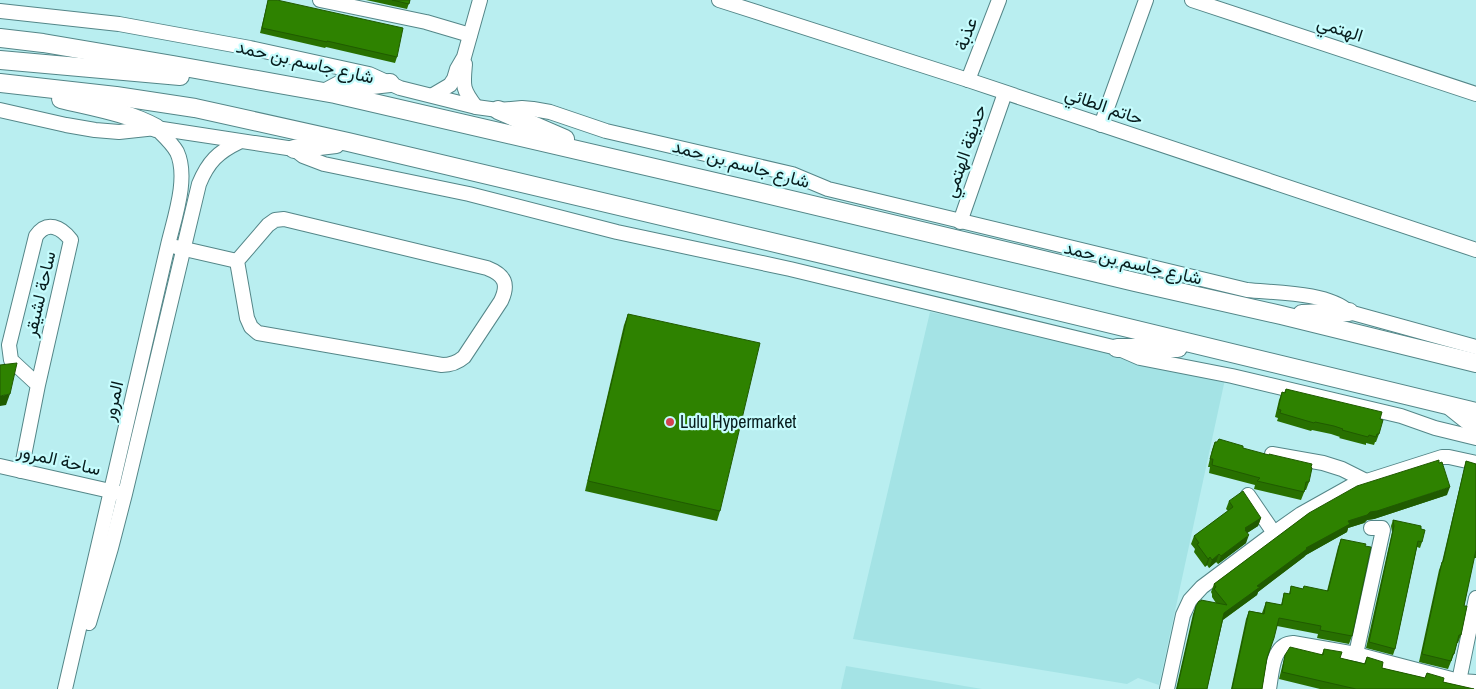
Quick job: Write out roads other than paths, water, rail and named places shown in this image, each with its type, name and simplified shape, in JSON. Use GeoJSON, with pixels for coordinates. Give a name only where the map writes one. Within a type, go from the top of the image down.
{"type":"FeatureCollection","features":[{"type":"Feature","properties":{"kind":"main road","name":"شارع جاسم بن حمد"},"geometry":{"type":"LineString","coordinates":[[0,38],[43,43],[326,92],[1281,315],[1476,363]]}},
{"type":"Feature","properties":{"kind":"main road"},"geometry":{"type":"LineString","coordinates":[[0,60],[180,76],[238,76]]}},
{"type":"Feature","properties":{"kind":"main road"},"geometry":{"type":"LineString","coordinates":[[5,83],[30,93],[134,117],[156,128]]}},
{"type":"Feature","properties":{"kind":"main road"},"geometry":{"type":"LineString","coordinates":[[5,83],[116,96],[195,108],[348,142],[832,256],[1476,412]]}},
{"type":"Feature","properties":{"kind":"main road"},"geometry":{"type":"LineString","coordinates":[[326,92],[345,83],[366,86],[390,83]]}},
{"type":"Feature","properties":{"kind":"main road"},"geometry":{"type":"LineString","coordinates":[[498,110],[568,141],[581,151]]}},
{"type":"Feature","properties":{"kind":"main road"},"geometry":{"type":"LineString","coordinates":[[294,149],[348,142]]}},
{"type":"Feature","properties":{"kind":"main road"},"geometry":{"type":"LineString","coordinates":[[1281,315],[1349,312]]}},
{"type":"Feature","properties":{"kind":"main road"},"geometry":{"type":"LineString","coordinates":[[1116,348],[1168,347],[1224,351]]}},
{"type":"Feature","properties":{"kind":"main road"},"geometry":{"type":"LineString","coordinates":[[1451,407],[1476,427]]}},
{"type":"Feature","properties":{"kind":"street"},"geometry":{"type":"LineString","coordinates":[[320,0],[426,22],[470,35]]}},
{"type":"Feature","properties":{"kind":"street"},"geometry":{"type":"LineString","coordinates":[[434,95],[452,82],[464,57],[480,0]]}},
{"type":"Feature","properties":{"kind":"street","name":"حاتم الطائي"},"geometry":{"type":"LineString","coordinates":[[719,0],[968,80],[1476,250]]}},
{"type":"Feature","properties":{"kind":"street","name":"عذبة"},"geometry":{"type":"LineString","coordinates":[[968,80],[998,0]]}},
{"type":"Feature","properties":{"kind":"street"},"geometry":{"type":"LineString","coordinates":[[1101,125],[1146,0]]}},
{"type":"Feature","properties":{"kind":"street","name":"الهتمي"},"geometry":{"type":"LineString","coordinates":[[1192,0],[1476,94]]}},
{"type":"Feature","properties":{"kind":"street","name":"شارع جاسم بن حمد"},"geometry":{"type":"LineString","coordinates":[[0,11],[119,24],[250,48],[369,74],[400,88],[476,107],[498,110],[522,108],[550,112],[606,131],[792,174],[828,189],[960,222],[1247,290],[1289,293],[1322,299],[1338,304],[1349,312],[1476,347]]}},
{"type":"Feature","properties":{"kind":"street"},"geometry":{"type":"LineString","coordinates":[[464,57],[464,88],[476,107]]}},
{"type":"Feature","properties":{"kind":"street","name":"حديقة الهتمي"},"geometry":{"type":"LineString","coordinates":[[960,222],[1005,93]]}},
{"type":"Feature","properties":{"kind":"street"},"geometry":{"type":"LineString","coordinates":[[0,110],[95,130],[119,132],[156,128],[294,149],[302,156],[324,164],[469,194],[617,232],[737,257],[1116,348],[1140,358],[1242,378],[1401,416],[1435,428],[1476,438]]}},
{"type":"Feature","properties":{"kind":"street","name":"المرور"},"geometry":{"type":"LineString","coordinates":[[66,689],[182,183],[182,171],[177,152],[156,128]]}},
{"type":"Feature","properties":{"kind":"street","name":"المرور"},"geometry":{"type":"LineString","coordinates":[[73,689],[125,494],[196,193],[208,165],[221,152],[239,142]]}},
{"type":"Feature","properties":{"kind":"street"},"geometry":{"type":"LineString","coordinates":[[284,219],[487,268],[497,272],[504,280],[506,291],[464,357],[450,365],[442,365],[258,333],[251,327],[247,318],[237,261],[268,225],[275,220],[284,219]]}},
{"type":"Feature","properties":{"kind":"street","name":"ساحة لشيقر"},"geometry":{"type":"LineString","coordinates":[[21,471],[38,385],[71,240],[57,228],[47,227],[40,230],[36,236],[9,345],[11,360],[38,385]]}},
{"type":"Feature","properties":{"kind":"street"},"geometry":{"type":"LineString","coordinates":[[168,245],[237,261]]}},
{"type":"Feature","properties":{"kind":"street"},"geometry":{"type":"LineString","coordinates":[[136,382],[150,385]]}},
{"type":"Feature","properties":{"kind":"street"},"geometry":{"type":"LineString","coordinates":[[1272,454],[1342,469],[1366,481]]}},
{"type":"Feature","properties":{"kind":"street"},"geometry":{"type":"LineString","coordinates":[[1167,689],[1183,615],[1190,600],[1202,587],[1274,533],[1301,514],[1351,486],[1442,457],[1476,463]]}},
{"type":"Feature","properties":{"kind":"street","name":"ساحة المرور"},"geometry":{"type":"LineString","coordinates":[[0,466],[125,494]]}},
{"type":"Feature","properties":{"kind":"street"},"geometry":{"type":"LineString","coordinates":[[1248,496],[1274,533]]}},
{"type":"Feature","properties":{"kind":"street"},"geometry":{"type":"LineString","coordinates":[[1356,654],[1383,530],[1382,528],[1371,528]]}},
{"type":"Feature","properties":{"kind":"street"},"geometry":{"type":"LineString","coordinates":[[1459,681],[1476,598]]}},
{"type":"Feature","properties":{"kind":"street"},"geometry":{"type":"LineString","coordinates":[[1269,689],[1277,652],[1288,643],[1356,654],[1459,681],[1476,682]]}},
{"type":"Feature","properties":{"kind":"place","name":"Lulu Hypermarket"},"geometry":{"type":"Point","coordinates":[670,422]}}]}
